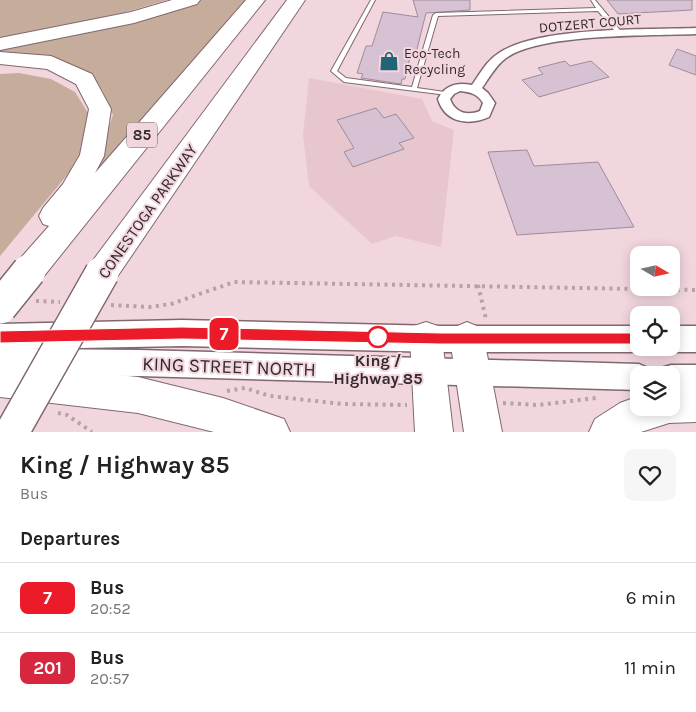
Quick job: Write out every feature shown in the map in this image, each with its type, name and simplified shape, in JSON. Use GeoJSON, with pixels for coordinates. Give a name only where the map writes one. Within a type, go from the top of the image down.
{"type":"FeatureCollection","features":[{"type":"Feature","properties":{"kind":"highway"},"geometry":{"type":"LineString","coordinates":[[0,44],[134,17],[191,0]]}},
{"type":"Feature","properties":{"kind":"highway","name":"85"},"geometry":{"type":"LineString","coordinates":[[14,285],[256,0]]}},
{"type":"Feature","properties":{"kind":"highway","name":"CONESTOGA PARKWAY"},"geometry":{"type":"LineString","coordinates":[[0,424],[102,289],[296,0]]}},
{"type":"Feature","properties":{"kind":"highway"},"geometry":{"type":"LineString","coordinates":[[0,58],[52,62],[84,79],[100,109],[92,156],[72,192],[14,285]]}},
{"type":"Feature","properties":{"kind":"highway"},"geometry":{"type":"LineString","coordinates":[[12,432],[102,289]]}},
{"type":"Feature","properties":{"kind":"highway"},"geometry":{"type":"LineString","coordinates":[[477,330],[473,373],[490,418]]}},
{"type":"Feature","properties":{"kind":"highway"},"geometry":{"type":"LineString","coordinates":[[424,419],[427,355]]}},
{"type":"Feature","properties":{"kind":"highway"},"geometry":{"type":"LineString","coordinates":[[0,380],[138,395],[223,416],[271,432]]}},
{"type":"Feature","properties":{"kind":"highway"},"geometry":{"type":"LineString","coordinates":[[680,405],[696,404]]}},
{"type":"Feature","properties":{"kind":"highway"},"geometry":{"type":"LineString","coordinates":[[608,432],[633,416]]}},
{"type":"Feature","properties":{"kind":"main road","name":"KING STREET NORTH"},"geometry":{"type":"LineString","coordinates":[[0,362],[139,363],[427,355],[477,330],[630,338]]}},
{"type":"Feature","properties":{"kind":"main road","name":"KING STREET NORTH"},"geometry":{"type":"LineString","coordinates":[[0,337],[182,333],[427,355],[473,373],[630,377]]}},
{"type":"Feature","properties":{"kind":"main road"},"geometry":{"type":"LineString","coordinates":[[680,338],[696,338]]}},
{"type":"Feature","properties":{"kind":"main road"},"geometry":{"type":"LineString","coordinates":[[680,378],[696,378]]}},
{"type":"Feature","properties":{"kind":"street","name":"DOTZERT COURT"},"geometry":{"type":"LineString","coordinates":[[475,89],[502,55],[527,44],[556,39],[696,31]]}},
{"type":"Feature","properties":{"kind":"street"},"geometry":{"type":"LineString","coordinates":[[460,87],[475,89],[487,98],[488,109],[479,117],[471,118],[455,115],[448,110],[444,99],[446,94],[460,87]]}},
{"type":"Feature","properties":{"kind":"lane"},"geometry":{"type":"LineString","coordinates":[[373,0],[334,71],[344,80],[446,94]]}},
{"type":"Feature","properties":{"kind":"lane"},"geometry":{"type":"LineString","coordinates":[[593,0],[621,35]]}},
{"type":"Feature","properties":{"kind":"lane"},"geometry":{"type":"LineString","coordinates":[[414,90],[436,16],[600,8]]}},
{"type":"Feature","properties":{"kind":"path"},"geometry":{"type":"LineString","coordinates":[[102,289],[142,307],[164,306],[216,286],[234,282],[696,290]]}},
{"type":"Feature","properties":{"kind":"path"},"geometry":{"type":"LineString","coordinates":[[14,285],[65,302]]}},
{"type":"Feature","properties":{"kind":"path"},"geometry":{"type":"LineString","coordinates":[[477,330],[478,285]]}},
{"type":"Feature","properties":{"kind":"path"},"geometry":{"type":"LineString","coordinates":[[220,399],[226,391],[244,388],[270,396],[332,403],[424,419]]}},
{"type":"Feature","properties":{"kind":"path"},"geometry":{"type":"LineString","coordinates":[[490,418],[515,406],[554,406],[595,398]]}},
{"type":"Feature","properties":{"kind":"shaded area"},"geometry":{"type":"Polygon","coordinates":[[[0,0],[167,0],[126,12],[0,40],[0,0]]]}},
{"type":"Feature","properties":{"kind":"shaded area"},"geometry":{"type":"Polygon","coordinates":[[[199,0],[246,0],[103,169],[96,166],[113,115],[100,87],[79,70],[54,59],[41,56],[0,55],[0,49],[199,0]]]}},
{"type":"Feature","properties":{"kind":"shaded area"},"geometry":{"type":"Polygon","coordinates":[[[19,73],[51,79],[75,92],[88,113],[87,141],[68,174],[0,256],[0,74],[19,73]]]}},
{"type":"Feature","properties":{"kind":"shaded area"},"geometry":{"type":"Polygon","coordinates":[[[309,78],[422,99],[432,121],[454,130],[441,247],[396,236],[372,244],[309,186],[303,135],[309,78]]]}},
{"type":"Feature","properties":{"kind":"building"},"geometry":{"type":"Polygon","coordinates":[[[413,0],[470,0],[470,10],[426,13],[416,53],[411,53],[405,79],[402,79],[401,84],[361,78],[363,74],[357,73],[366,46],[372,46],[383,12],[418,17],[413,0]]]}},
{"type":"Feature","properties":{"kind":"building"},"geometry":{"type":"Polygon","coordinates":[[[607,0],[692,0],[692,10],[618,14],[607,0]]]}},
{"type":"Feature","properties":{"kind":"building"},"geometry":{"type":"Polygon","coordinates":[[[677,49],[696,56],[696,75],[669,65],[677,49]]]}},
{"type":"Feature","properties":{"kind":"building"},"geometry":{"type":"Polygon","coordinates":[[[565,61],[570,66],[591,61],[609,77],[539,97],[522,80],[543,74],[538,68],[565,61]]]}},
{"type":"Feature","properties":{"kind":"building"},"geometry":{"type":"Polygon","coordinates":[[[376,108],[384,118],[396,114],[414,138],[399,143],[404,149],[353,167],[344,152],[354,148],[337,120],[376,108]]]}},
{"type":"Feature","properties":{"kind":"building"},"geometry":{"type":"Polygon","coordinates":[[[527,150],[534,166],[598,162],[634,227],[517,235],[488,152],[527,150]]]}},
{"type":"Feature","properties":{"kind":"bus line","name":"7"},"geometry":{"type":"LineString","coordinates":[[0,337],[182,333],[440,339],[630,338]]}},
{"type":"Feature","properties":{"kind":"place","name":"Eco-Tech Recycling"},"geometry":{"type":"Point","coordinates":[389,61]}},
{"type":"Feature","properties":{"kind":"place","name":"King / Highway 85"},"geometry":{"type":"Point","coordinates":[378,337]}}]}
